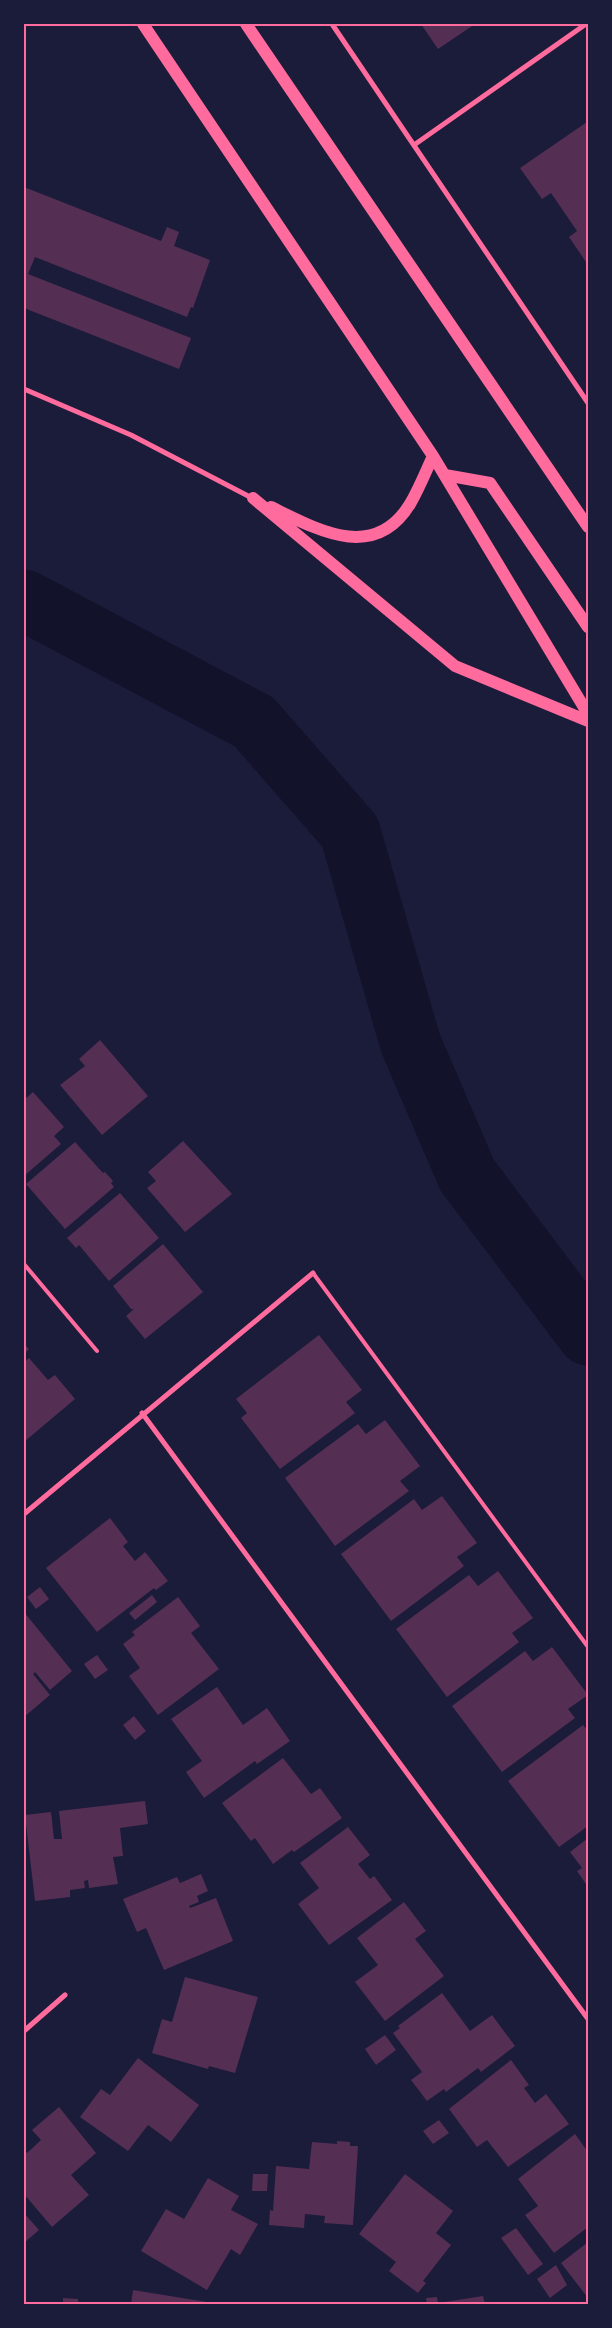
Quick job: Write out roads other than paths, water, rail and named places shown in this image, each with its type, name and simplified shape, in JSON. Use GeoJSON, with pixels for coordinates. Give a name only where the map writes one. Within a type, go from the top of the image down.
{"type":"FeatureCollection","features":[{"type":"Feature","properties":{"kind":"main road"},"geometry":{"type":"LineString","coordinates":[[143,24],[433,456],[588,714]]}},
{"type":"Feature","properties":{"kind":"main road"},"geometry":{"type":"LineString","coordinates":[[246,24],[588,527]]}},
{"type":"Feature","properties":{"kind":"main road"},"geometry":{"type":"LineString","coordinates":[[252,498],[323,532],[346,537],[366,535],[380,531],[398,518],[409,504],[433,456]]}},
{"type":"Feature","properties":{"kind":"main road"},"geometry":{"type":"LineString","coordinates":[[445,475],[490,482],[588,627]]}},
{"type":"Feature","properties":{"kind":"main road"},"geometry":{"type":"LineString","coordinates":[[252,498],[455,666],[588,721]]}},
{"type":"Feature","properties":{"kind":"street"},"geometry":{"type":"LineString","coordinates":[[332,24],[588,404]]}},
{"type":"Feature","properties":{"kind":"street"},"geometry":{"type":"LineString","coordinates":[[414,145],[586,24]]}},
{"type":"Feature","properties":{"kind":"street"},"geometry":{"type":"LineString","coordinates":[[24,388],[131,435],[252,498]]}},
{"type":"Feature","properties":{"kind":"street"},"geometry":{"type":"LineString","coordinates":[[24,1514],[142,1413],[313,1273]]}},
{"type":"Feature","properties":{"kind":"street"},"geometry":{"type":"LineString","coordinates":[[142,1413],[588,2019]]}},
{"type":"Feature","properties":{"kind":"street"},"geometry":{"type":"LineString","coordinates":[[24,2030],[65,1995]]}},
{"type":"Feature","properties":{"kind":"lane"},"geometry":{"type":"LineString","coordinates":[[24,1264],[98,1350]]}},
{"type":"Feature","properties":{"kind":"lane"},"geometry":{"type":"LineString","coordinates":[[313,1273],[588,1646]]}},
{"type":"Feature","properties":{"kind":"waterway"},"geometry":{"type":"LineString","coordinates":[[24,600],[254,722],[350,832],[410,1042],[467,1175],[588,1335]]}}]}
